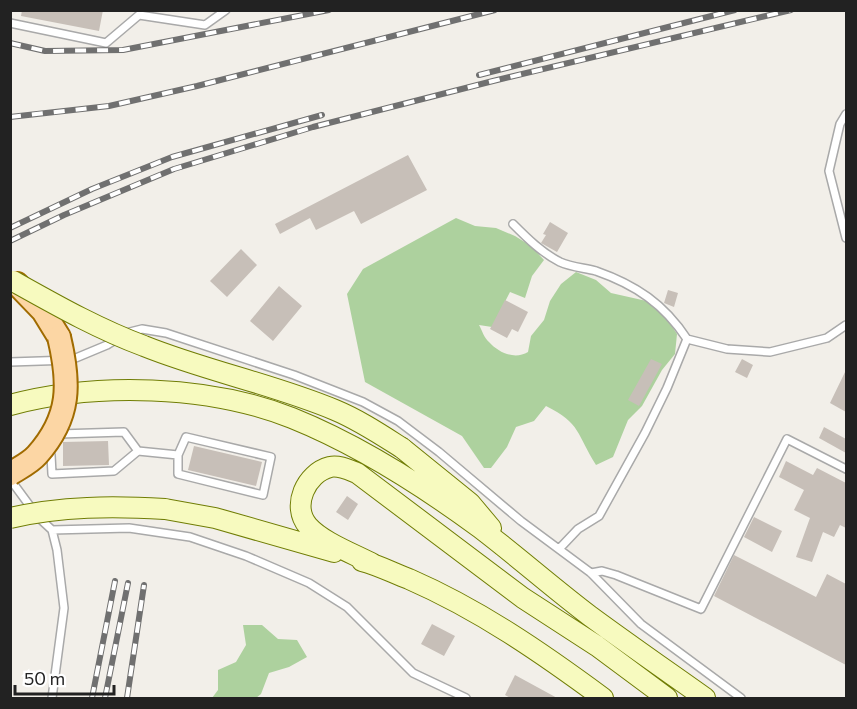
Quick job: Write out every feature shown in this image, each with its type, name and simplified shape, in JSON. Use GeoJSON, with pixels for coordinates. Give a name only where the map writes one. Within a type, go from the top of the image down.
{"type":"FeatureCollection","features":[{"type":"Feature","properties":{"kind":"main road"},"geometry":{"type":"LineString","coordinates":[[12,280],[78,318],[143,346],[202,367],[258,382],[334,410],[365,425],[402,448],[470,503],[519,559]]}},
{"type":"Feature","properties":{"kind":"main road"},"geometry":{"type":"LineString","coordinates":[[12,280],[43,311],[59,337],[66,369],[66,401],[55,431],[36,456],[14,467]]}},
{"type":"Feature","properties":{"kind":"main road"},"geometry":{"type":"LineString","coordinates":[[10,405],[54,397],[128,389],[181,392],[242,403],[291,417],[342,441],[398,473],[480,529],[591,616],[705,699]]}},
{"type":"Feature","properties":{"kind":"main road"},"geometry":{"type":"LineString","coordinates":[[603,699],[553,661],[449,597],[373,564],[323,538],[308,526],[302,512],[304,489],[312,478],[331,467],[342,467],[357,473],[523,598],[597,646],[667,699]]}},
{"type":"Feature","properties":{"kind":"main road"},"geometry":{"type":"LineString","coordinates":[[10,518],[78,507],[121,506],[165,509],[214,518],[373,564]]}},
{"type":"Feature","properties":{"kind":"main road"},"geometry":{"type":"LineString","coordinates":[[591,616],[676,699]]}},
{"type":"Feature","properties":{"kind":"lane"},"geometry":{"type":"LineString","coordinates":[[10,23],[106,43],[139,15],[205,25],[226,10]]}},
{"type":"Feature","properties":{"kind":"lane"},"geometry":{"type":"LineString","coordinates":[[846,114],[840,124],[829,171],[846,238]]}},
{"type":"Feature","properties":{"kind":"lane"},"geometry":{"type":"LineString","coordinates":[[513,224],[536,246],[561,262],[604,274],[653,298],[674,319],[687,339],[727,349],[770,352],[827,338],[846,325]]}},
{"type":"Feature","properties":{"kind":"lane"},"geometry":{"type":"LineString","coordinates":[[10,362],[71,360],[107,345],[126,333],[142,329],[166,333],[294,375],[363,402],[398,421],[439,452],[521,521],[591,573],[641,624],[741,699]]}},
{"type":"Feature","properties":{"kind":"lane"},"geometry":{"type":"LineString","coordinates":[[560,548],[578,529],[599,516],[650,424],[687,339]]}},
{"type":"Feature","properties":{"kind":"lane"},"geometry":{"type":"LineString","coordinates":[[138,451],[124,432],[50,434],[52,474],[114,471],[138,451],[178,455]]}},
{"type":"Feature","properties":{"kind":"lane"},"geometry":{"type":"LineString","coordinates":[[186,437],[271,457],[263,495],[178,474],[178,455],[186,437]]}},
{"type":"Feature","properties":{"kind":"lane"},"geometry":{"type":"LineString","coordinates":[[591,573],[602,571],[616,575],[701,609],[787,439],[846,469]]}},
{"type":"Feature","properties":{"kind":"lane"},"geometry":{"type":"LineString","coordinates":[[14,467],[51,455]]}},
{"type":"Feature","properties":{"kind":"lane"},"geometry":{"type":"LineString","coordinates":[[10,479],[38,517],[52,530],[57,550],[64,608],[52,699]]}},
{"type":"Feature","properties":{"kind":"lane"},"geometry":{"type":"LineString","coordinates":[[52,530],[129,528],[190,537],[246,556],[309,583],[347,607],[413,674],[465,699]]}},
{"type":"Feature","properties":{"kind":"green space"},"geometry":{"type":"Polygon","coordinates":[[[456,218],[475,226],[496,228],[515,236],[531,246],[544,260],[532,276],[525,298],[510,292],[492,327],[479,325],[487,340],[502,352],[518,355],[528,352],[531,336],[544,320],[550,301],[561,284],[576,272],[596,280],[611,293],[651,302],[666,317],[677,334],[675,354],[662,370],[642,406],[628,420],[613,457],[596,465],[572,424],[546,406],[534,421],[516,427],[507,447],[491,468],[484,468],[462,436],[365,382],[347,294],[363,269],[456,218]]]}},
{"type":"Feature","properties":{"kind":"green space"},"geometry":{"type":"Polygon","coordinates":[[[243,625],[262,625],[278,639],[297,640],[307,657],[289,667],[269,673],[261,694],[256,698],[212,698],[218,690],[218,670],[236,662],[246,645],[243,625]]]}},
{"type":"Feature","properties":{"kind":"building"},"geometry":{"type":"Polygon","coordinates":[[[22,10],[103,10],[99,31],[21,16],[22,10]]]}},
{"type":"Feature","properties":{"kind":"building"},"geometry":{"type":"Polygon","coordinates":[[[408,155],[427,190],[361,224],[354,211],[316,230],[310,218],[280,234],[275,224],[408,155]]]}},
{"type":"Feature","properties":{"kind":"building"},"geometry":{"type":"Polygon","coordinates":[[[550,222],[568,233],[557,252],[541,243],[550,222]]]}},
{"type":"Feature","properties":{"kind":"building"},"geometry":{"type":"Polygon","coordinates":[[[241,249],[257,265],[227,297],[210,281],[241,249]]]}},
{"type":"Feature","properties":{"kind":"building"},"geometry":{"type":"Polygon","coordinates":[[[279,286],[302,306],[273,341],[250,321],[279,286]]]}},
{"type":"Feature","properties":{"kind":"building"},"geometry":{"type":"Polygon","coordinates":[[[668,290],[678,293],[674,307],[664,303],[668,290]]]}},
{"type":"Feature","properties":{"kind":"building"},"geometry":{"type":"Polygon","coordinates":[[[505,300],[528,312],[518,332],[512,329],[507,338],[490,329],[505,300]]]}},
{"type":"Feature","properties":{"kind":"building"},"geometry":{"type":"Polygon","coordinates":[[[651,359],[662,364],[639,406],[628,400],[651,359]]]}},
{"type":"Feature","properties":{"kind":"building"},"geometry":{"type":"Polygon","coordinates":[[[742,359],[753,365],[747,378],[735,372],[742,359]]]}},
{"type":"Feature","properties":{"kind":"building"},"geometry":{"type":"Polygon","coordinates":[[[846,370],[846,412],[830,403],[846,370]]]}},
{"type":"Feature","properties":{"kind":"building"},"geometry":{"type":"Polygon","coordinates":[[[824,427],[846,439],[846,453],[819,438],[824,427]]]}},
{"type":"Feature","properties":{"kind":"building"},"geometry":{"type":"Polygon","coordinates":[[[108,441],[109,465],[63,466],[63,442],[108,441]]]}},
{"type":"Feature","properties":{"kind":"building"},"geometry":{"type":"Polygon","coordinates":[[[194,446],[262,462],[256,486],[188,470],[194,446]]]}},
{"type":"Feature","properties":{"kind":"building"},"geometry":{"type":"Polygon","coordinates":[[[786,461],[813,475],[817,468],[846,483],[846,528],[840,525],[834,537],[823,532],[812,562],[796,557],[810,518],[794,510],[804,490],[779,477],[786,461]]]}},
{"type":"Feature","properties":{"kind":"building"},"geometry":{"type":"Polygon","coordinates":[[[347,496],[358,504],[348,520],[336,512],[347,496]]]}},
{"type":"Feature","properties":{"kind":"building"},"geometry":{"type":"Polygon","coordinates":[[[754,517],[782,531],[772,552],[744,537],[754,517]]]}},
{"type":"Feature","properties":{"kind":"building"},"geometry":{"type":"Polygon","coordinates":[[[734,555],[816,597],[827,574],[846,584],[846,665],[714,596],[734,555]]]}},
{"type":"Feature","properties":{"kind":"building"},"geometry":{"type":"Polygon","coordinates":[[[432,624],[455,636],[444,656],[421,644],[432,624]]]}},
{"type":"Feature","properties":{"kind":"building"},"geometry":{"type":"Polygon","coordinates":[[[515,675],[559,699],[512,699],[505,695],[515,675]]]}},
{"type":"Feature","properties":{"kind":"railway"},"geometry":{"type":"LineString","coordinates":[[10,43],[45,51],[123,50],[329,10]]}},
{"type":"Feature","properties":{"kind":"railway"},"geometry":{"type":"LineString","coordinates":[[10,117],[109,106],[197,86],[495,10]]}},
{"type":"Feature","properties":{"kind":"railway"},"geometry":{"type":"LineString","coordinates":[[479,75],[735,10]]}},
{"type":"Feature","properties":{"kind":"railway"},"geometry":{"type":"LineString","coordinates":[[10,241],[64,215],[174,169],[313,127],[493,81],[791,10]]}},
{"type":"Feature","properties":{"kind":"railway"},"geometry":{"type":"LineString","coordinates":[[10,228],[92,189],[172,157],[322,115]]}},
{"type":"Feature","properties":{"kind":"railway"},"geometry":{"type":"LineString","coordinates":[[92,698],[115,581]]}},
{"type":"Feature","properties":{"kind":"railway"},"geometry":{"type":"LineString","coordinates":[[105,698],[128,583]]}},
{"type":"Feature","properties":{"kind":"railway"},"geometry":{"type":"LineString","coordinates":[[127,698],[144,585]]}}]}
